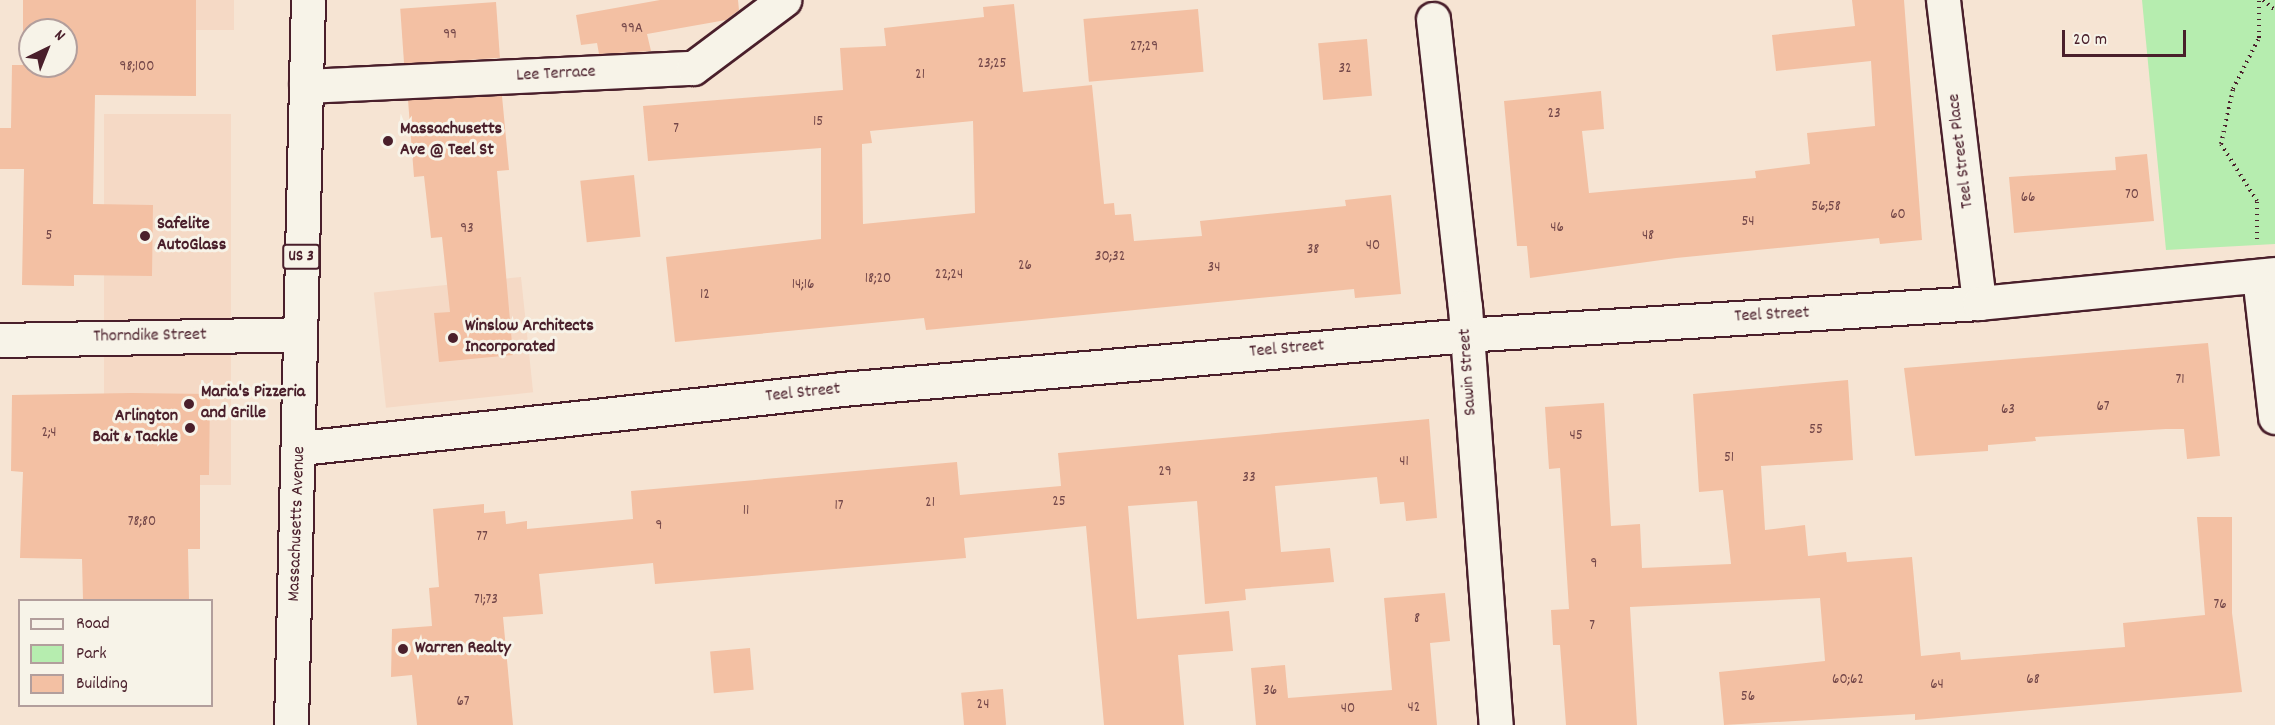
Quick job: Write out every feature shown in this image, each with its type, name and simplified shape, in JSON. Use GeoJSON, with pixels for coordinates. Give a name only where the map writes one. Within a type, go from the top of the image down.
{"type":"FeatureCollection","features":[{"type":"Feature","properties":{"kind":"main road","name":"Massachusetts Avenue"},"geometry":{"type":"LineString","coordinates":[[291,725],[301,448],[299,334],[308,0]]}},
{"type":"Feature","properties":{"kind":"main road","name":"Lee Terrace"},"geometry":{"type":"LineString","coordinates":[[306,86],[693,68],[784,0]]}},
{"type":"Feature","properties":{"kind":"main road","name":"Teel Street Place"},"geometry":{"type":"LineString","coordinates":[[1943,0],[1979,303]]}},
{"type":"Feature","properties":{"kind":"main road","name":"Sawin Street"},"geometry":{"type":"LineString","coordinates":[[1433,20],[1467,335],[1496,725]]}},
{"type":"Feature","properties":{"kind":"main road","name":"Teel Street"},"geometry":{"type":"LineString","coordinates":[[301,448],[842,389],[1467,335],[1979,303],[2267,275]]}},
{"type":"Feature","properties":{"kind":"main road"},"geometry":{"type":"LineString","coordinates":[[2267,275],[2275,417]]}},
{"type":"Feature","properties":{"kind":"main road","name":"Thorndike Street"},"geometry":{"type":"LineString","coordinates":[[0,340],[299,334]]}},
{"type":"Feature","properties":{"kind":"path"},"geometry":{"type":"LineString","coordinates":[[2261,0],[2275,10]]}},
{"type":"Feature","properties":{"kind":"path"},"geometry":{"type":"LineString","coordinates":[[2257,234],[2257,201],[2221,144],[2233,89],[2259,38],[2261,0]]}},
{"type":"Feature","properties":{"kind":"shaded area"},"geometry":{"type":"Polygon","coordinates":[[[90,0],[234,0],[234,30],[90,30],[90,0]]]}},
{"type":"Feature","properties":{"kind":"shaded area"},"geometry":{"type":"Polygon","coordinates":[[[104,114],[231,114],[231,485],[104,485],[104,114]]]}},
{"type":"Feature","properties":{"kind":"shaded area"},"geometry":{"type":"Polygon","coordinates":[[[521,277],[533,392],[386,408],[374,292],[521,277]]]}},
{"type":"Feature","properties":{"kind":"green space"},"geometry":{"type":"Polygon","coordinates":[[[2142,0],[2275,0],[2275,244],[2166,250],[2142,0]]]}},
{"type":"Feature","properties":{"kind":"building"},"geometry":{"type":"Polygon","coordinates":[[[23,0],[196,0],[196,96],[95,95],[93,204],[153,205],[152,276],[74,275],[74,286],[22,285],[24,169],[0,169],[0,128],[11,128],[12,65],[18,65],[18,78],[78,78],[78,18],[23,18],[23,0]]]}},
{"type":"Feature","properties":{"kind":"building"},"geometry":{"type":"Polygon","coordinates":[[[660,0],[738,0],[739,10],[726,20],[647,34],[651,51],[599,54],[597,43],[581,45],[576,15],[660,0]]]}},
{"type":"Feature","properties":{"kind":"building"},"geometry":{"type":"Polygon","coordinates":[[[1852,0],[1904,0],[1922,240],[1880,244],[1879,238],[1676,258],[1530,278],[1527,246],[1517,246],[1504,101],[1601,91],[1604,129],[1582,131],[1589,193],[1756,178],[1755,171],[1810,164],[1807,133],[1875,126],[1871,61],[1776,71],[1772,35],[1855,26],[1852,0]]]}},
{"type":"Feature","properties":{"kind":"building"},"geometry":{"type":"Polygon","coordinates":[[[496,2],[500,58],[404,65],[400,9],[496,2]]]}},
{"type":"Feature","properties":{"kind":"building"},"geometry":{"type":"Polygon","coordinates":[[[1014,4],[1023,92],[1092,85],[1104,204],[1114,203],[1115,215],[1131,214],[1134,241],[1202,236],[1200,221],[1346,206],[1345,200],[1391,195],[1401,294],[1355,298],[1354,289],[926,330],[924,318],[675,342],[666,257],[821,239],[821,148],[648,161],[643,106],[843,90],[840,48],[886,46],[884,28],[984,17],[983,7],[1014,4]],[[973,121],[870,131],[872,143],[862,144],[863,224],[975,213],[973,121]]]}},
{"type":"Feature","properties":{"kind":"building"},"geometry":{"type":"Polygon","coordinates":[[[1198,9],[1203,72],[1089,82],[1083,19],[1198,9]]]}},
{"type":"Feature","properties":{"kind":"building"},"geometry":{"type":"Polygon","coordinates":[[[1367,39],[1372,96],[1323,100],[1318,43],[1367,39]]]}},
{"type":"Feature","properties":{"kind":"building"},"geometry":{"type":"Polygon","coordinates":[[[502,96],[509,170],[497,171],[513,355],[439,362],[434,313],[450,312],[442,237],[431,238],[424,176],[414,177],[408,100],[502,96]]]}},
{"type":"Feature","properties":{"kind":"building"},"geometry":{"type":"Polygon","coordinates":[[[2147,154],[2154,221],[2014,233],[2009,177],[2116,170],[2115,157],[2147,154]]]}},
{"type":"Feature","properties":{"kind":"building"},"geometry":{"type":"Polygon","coordinates":[[[634,175],[640,237],[587,242],[580,181],[634,175]]]}},
{"type":"Feature","properties":{"kind":"building"},"geometry":{"type":"Polygon","coordinates":[[[2208,343],[2220,456],[2187,459],[2184,429],[2166,429],[2035,437],[2036,441],[1988,445],[1988,451],[1915,456],[1904,368],[2208,343]]]}},
{"type":"Feature","properties":{"kind":"building"},"geometry":{"type":"Polygon","coordinates":[[[1848,380],[1853,460],[1761,466],[1765,530],[1805,525],[1808,556],[1846,552],[1847,562],[1912,557],[1921,656],[1960,652],[1961,660],[2125,647],[2123,623],[2205,615],[2197,517],[2232,517],[2232,613],[2242,692],[1915,720],[1915,714],[1724,725],[1719,672],[1825,661],[1820,598],[1630,607],[1637,725],[1566,725],[1560,645],[1553,645],[1551,610],[1569,609],[1560,468],[1549,469],[1545,407],[1604,403],[1611,526],[1640,524],[1642,568],[1731,564],[1723,490],[1699,492],[1693,394],[1848,380]]]}},
{"type":"Feature","properties":{"kind":"building"},"geometry":{"type":"Polygon","coordinates":[[[210,394],[209,475],[200,475],[200,549],[188,549],[189,599],[83,599],[82,559],[20,558],[23,472],[11,471],[12,395],[210,394]]]}},
{"type":"Feature","properties":{"kind":"building"},"geometry":{"type":"Polygon","coordinates":[[[1429,419],[1437,518],[1406,521],[1404,502],[1380,504],[1377,477],[1275,486],[1281,552],[1330,548],[1334,582],[1245,589],[1246,600],[1205,604],[1197,501],[1128,506],[1137,619],[1229,611],[1233,651],[1178,655],[1184,725],[1104,725],[1086,526],[964,538],[966,558],[655,584],[653,563],[539,574],[543,614],[503,617],[513,725],[417,725],[412,675],[391,677],[392,629],[432,626],[429,588],[439,587],[433,509],[484,504],[484,513],[505,511],[506,524],[527,521],[527,529],[633,519],[631,491],[957,462],[960,495],[1061,486],[1058,453],[1429,419]]]}},
{"type":"Feature","properties":{"kind":"building"},"geometry":{"type":"Polygon","coordinates":[[[1445,593],[1450,641],[1430,643],[1437,725],[1256,725],[1251,668],[1285,665],[1288,698],[1392,690],[1384,598],[1445,593]]]}},
{"type":"Feature","properties":{"kind":"building"},"geometry":{"type":"Polygon","coordinates":[[[750,648],[754,690],[714,693],[710,651],[750,648]]]}},
{"type":"Feature","properties":{"kind":"building"},"geometry":{"type":"Polygon","coordinates":[[[1003,689],[1006,725],[964,725],[961,693],[1003,689]]]}},
{"type":"Feature","properties":{"kind":"place","name":"Massachusetts Ave @ Teel St"},"geometry":{"type":"Point","coordinates":[388,141]}},
{"type":"Feature","properties":{"kind":"place","name":"Safelite AutoGlass"},"geometry":{"type":"Point","coordinates":[145,236]}},
{"type":"Feature","properties":{"kind":"place","name":"Winslow Architects Incorporated"},"geometry":{"type":"Point","coordinates":[453,338]}},
{"type":"Feature","properties":{"kind":"place","name":"Maria's Pizzeria and Grille"},"geometry":{"type":"Point","coordinates":[189,404]}},
{"type":"Feature","properties":{"kind":"place","name":"Arlington Bait & Tackle"},"geometry":{"type":"Point","coordinates":[190,428]}},
{"type":"Feature","properties":{"kind":"place","name":"Warren Realty"},"geometry":{"type":"Point","coordinates":[403,649]}}]}
